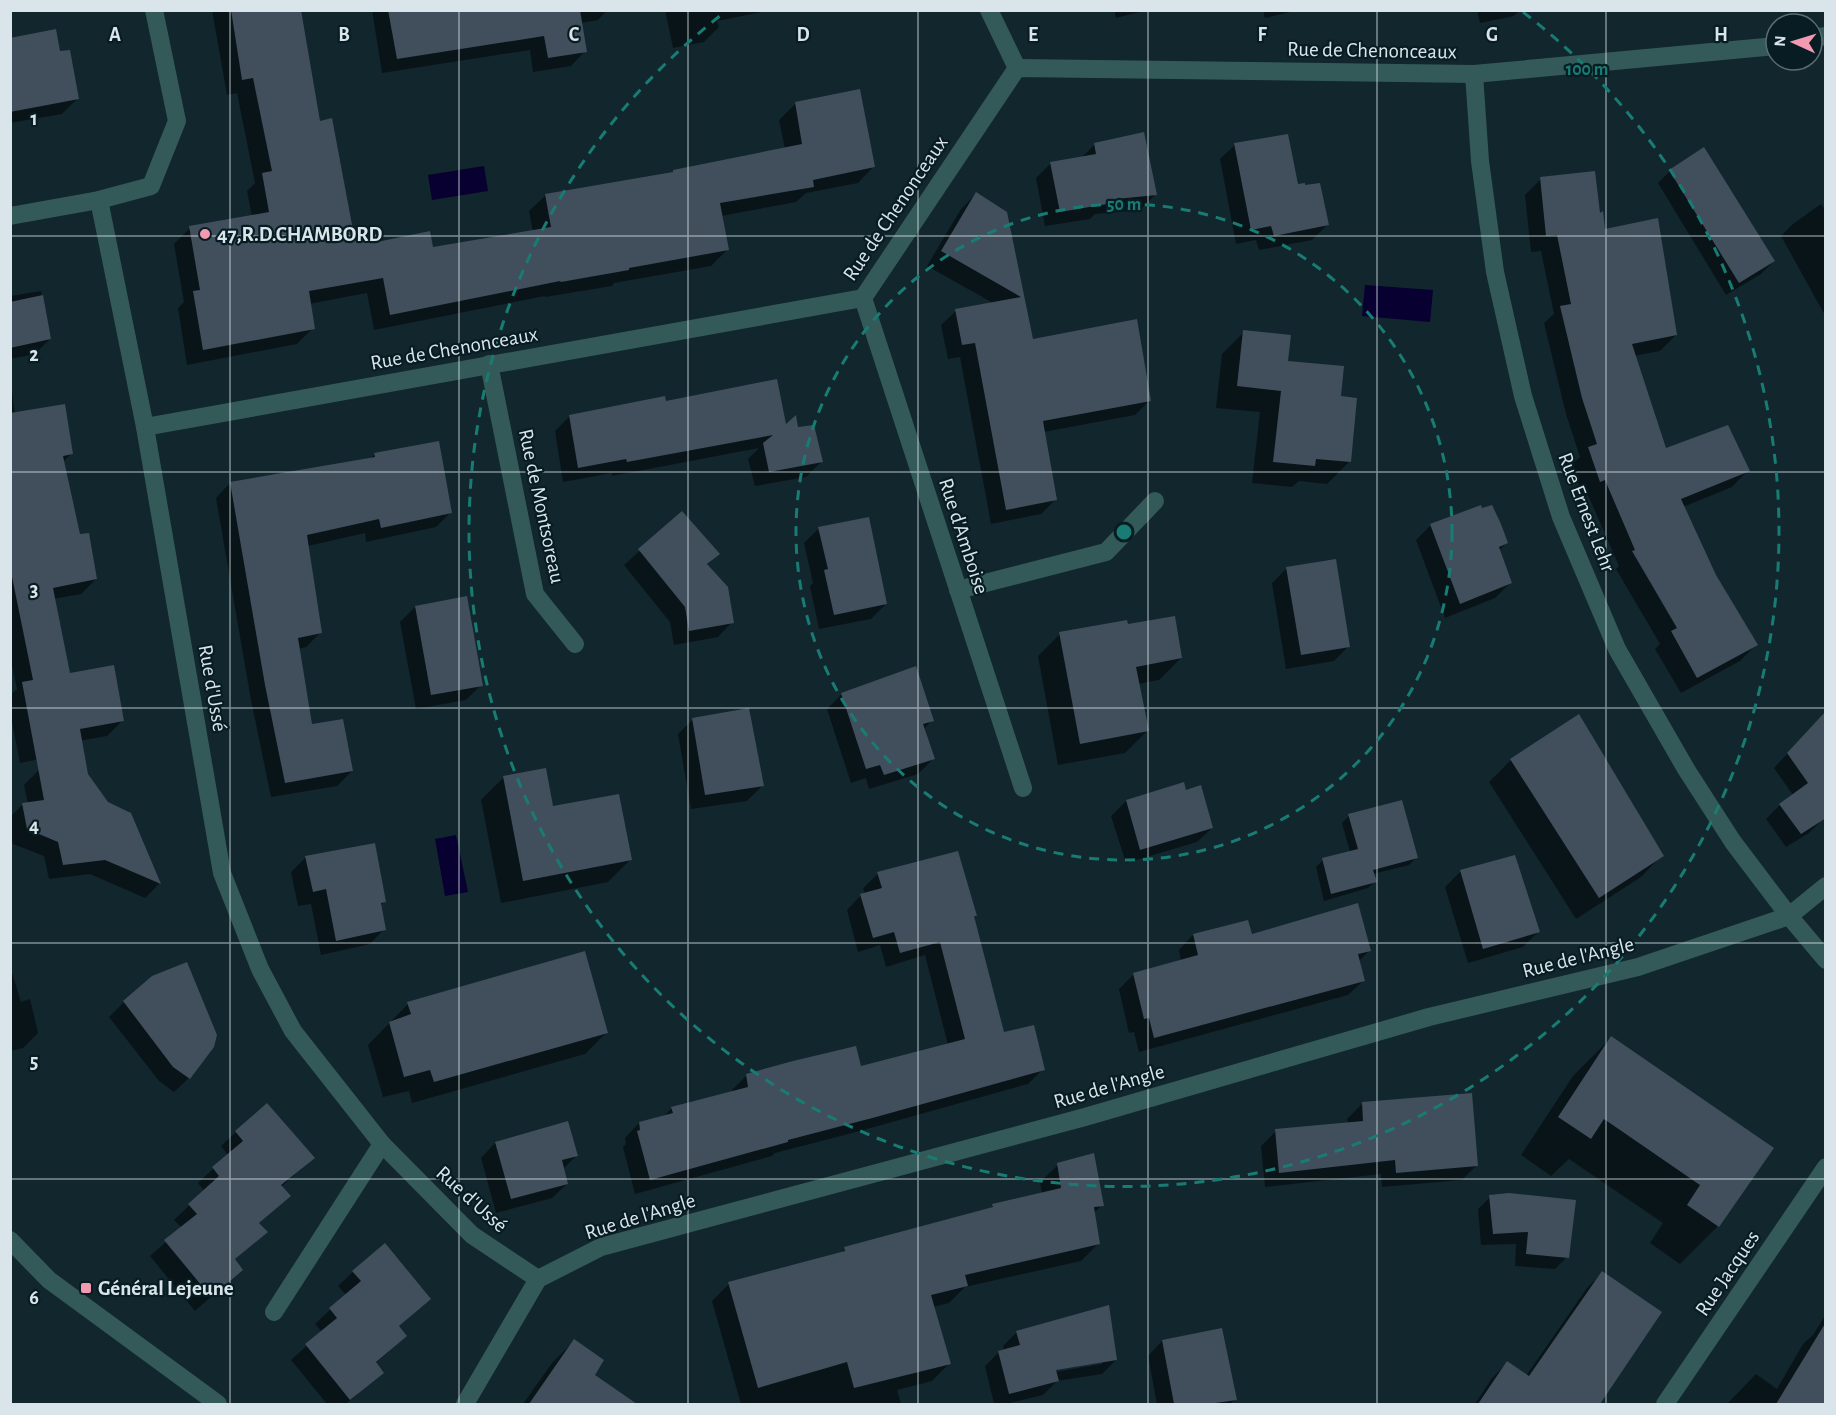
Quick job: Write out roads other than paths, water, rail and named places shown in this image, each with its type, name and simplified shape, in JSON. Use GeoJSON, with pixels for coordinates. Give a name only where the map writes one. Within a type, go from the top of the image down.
{"type":"FeatureCollection","features":[{"type":"Feature","properties":{"kind":"street"},"geometry":{"type":"LineString","coordinates":[[10,216],[99,200],[151,186],[177,121],[154,10]]}},
{"type":"Feature","properties":{"kind":"street"},"geometry":{"type":"LineString","coordinates":[[989,10],[1017,68]]}},
{"type":"Feature","properties":{"kind":"street","name":"Rue de Chenonceaux"},"geometry":{"type":"LineString","coordinates":[[145,427],[863,298],[1017,68],[1474,74],[1764,47]]}},
{"type":"Feature","properties":{"kind":"street","name":"Rue Ernest Lehr"},"geometry":{"type":"LineString","coordinates":[[1474,74],[1480,161],[1495,272],[1523,396],[1561,517],[1617,650],[1686,769],[1733,842],[1789,916],[1826,960]]}},
{"type":"Feature","properties":{"kind":"street","name":"Rue d'Ussé"},"geometry":{"type":"LineString","coordinates":[[99,200],[145,427],[222,873],[260,969],[293,1031],[382,1144],[472,1235],[538,1279]]}},
{"type":"Feature","properties":{"kind":"street","name":"Rue d'Amboise"},"geometry":{"type":"LineString","coordinates":[[863,298],[1023,788]]}},
{"type":"Feature","properties":{"kind":"street","name":"Rue de Montsoreau"},"geometry":{"type":"LineString","coordinates":[[489,364],[535,594],[576,644]]}},
{"type":"Feature","properties":{"kind":"street"},"geometry":{"type":"LineString","coordinates":[[958,590],[1106,552],[1155,501]]}},
{"type":"Feature","properties":{"kind":"street","name":"Rue de l'Angle"},"geometry":{"type":"LineString","coordinates":[[538,1279],[601,1247],[1085,1117],[1429,1017],[1638,967],[1789,916],[1826,886]]}},
{"type":"Feature","properties":{"kind":"street"},"geometry":{"type":"LineString","coordinates":[[274,1312],[382,1144]]}},
{"type":"Feature","properties":{"kind":"street","name":"Rue Jacques"},"geometry":{"type":"LineString","coordinates":[[1665,1404],[1826,1167]]}},
{"type":"Feature","properties":{"kind":"street"},"geometry":{"type":"LineString","coordinates":[[10,1240],[49,1280],[218,1404]]}},
{"type":"Feature","properties":{"kind":"street"},"geometry":{"type":"LineString","coordinates":[[465,1404],[538,1279]]}},
{"type":"Feature","properties":{"kind":"place","name":"47,R.D.CHAMBORD"},"geometry":{"type":"Point","coordinates":[205,234]}},
{"type":"Feature","properties":{"kind":"place","name":"Général Lejeune"},"geometry":{"type":"Point","coordinates":[86,1288]}}]}
